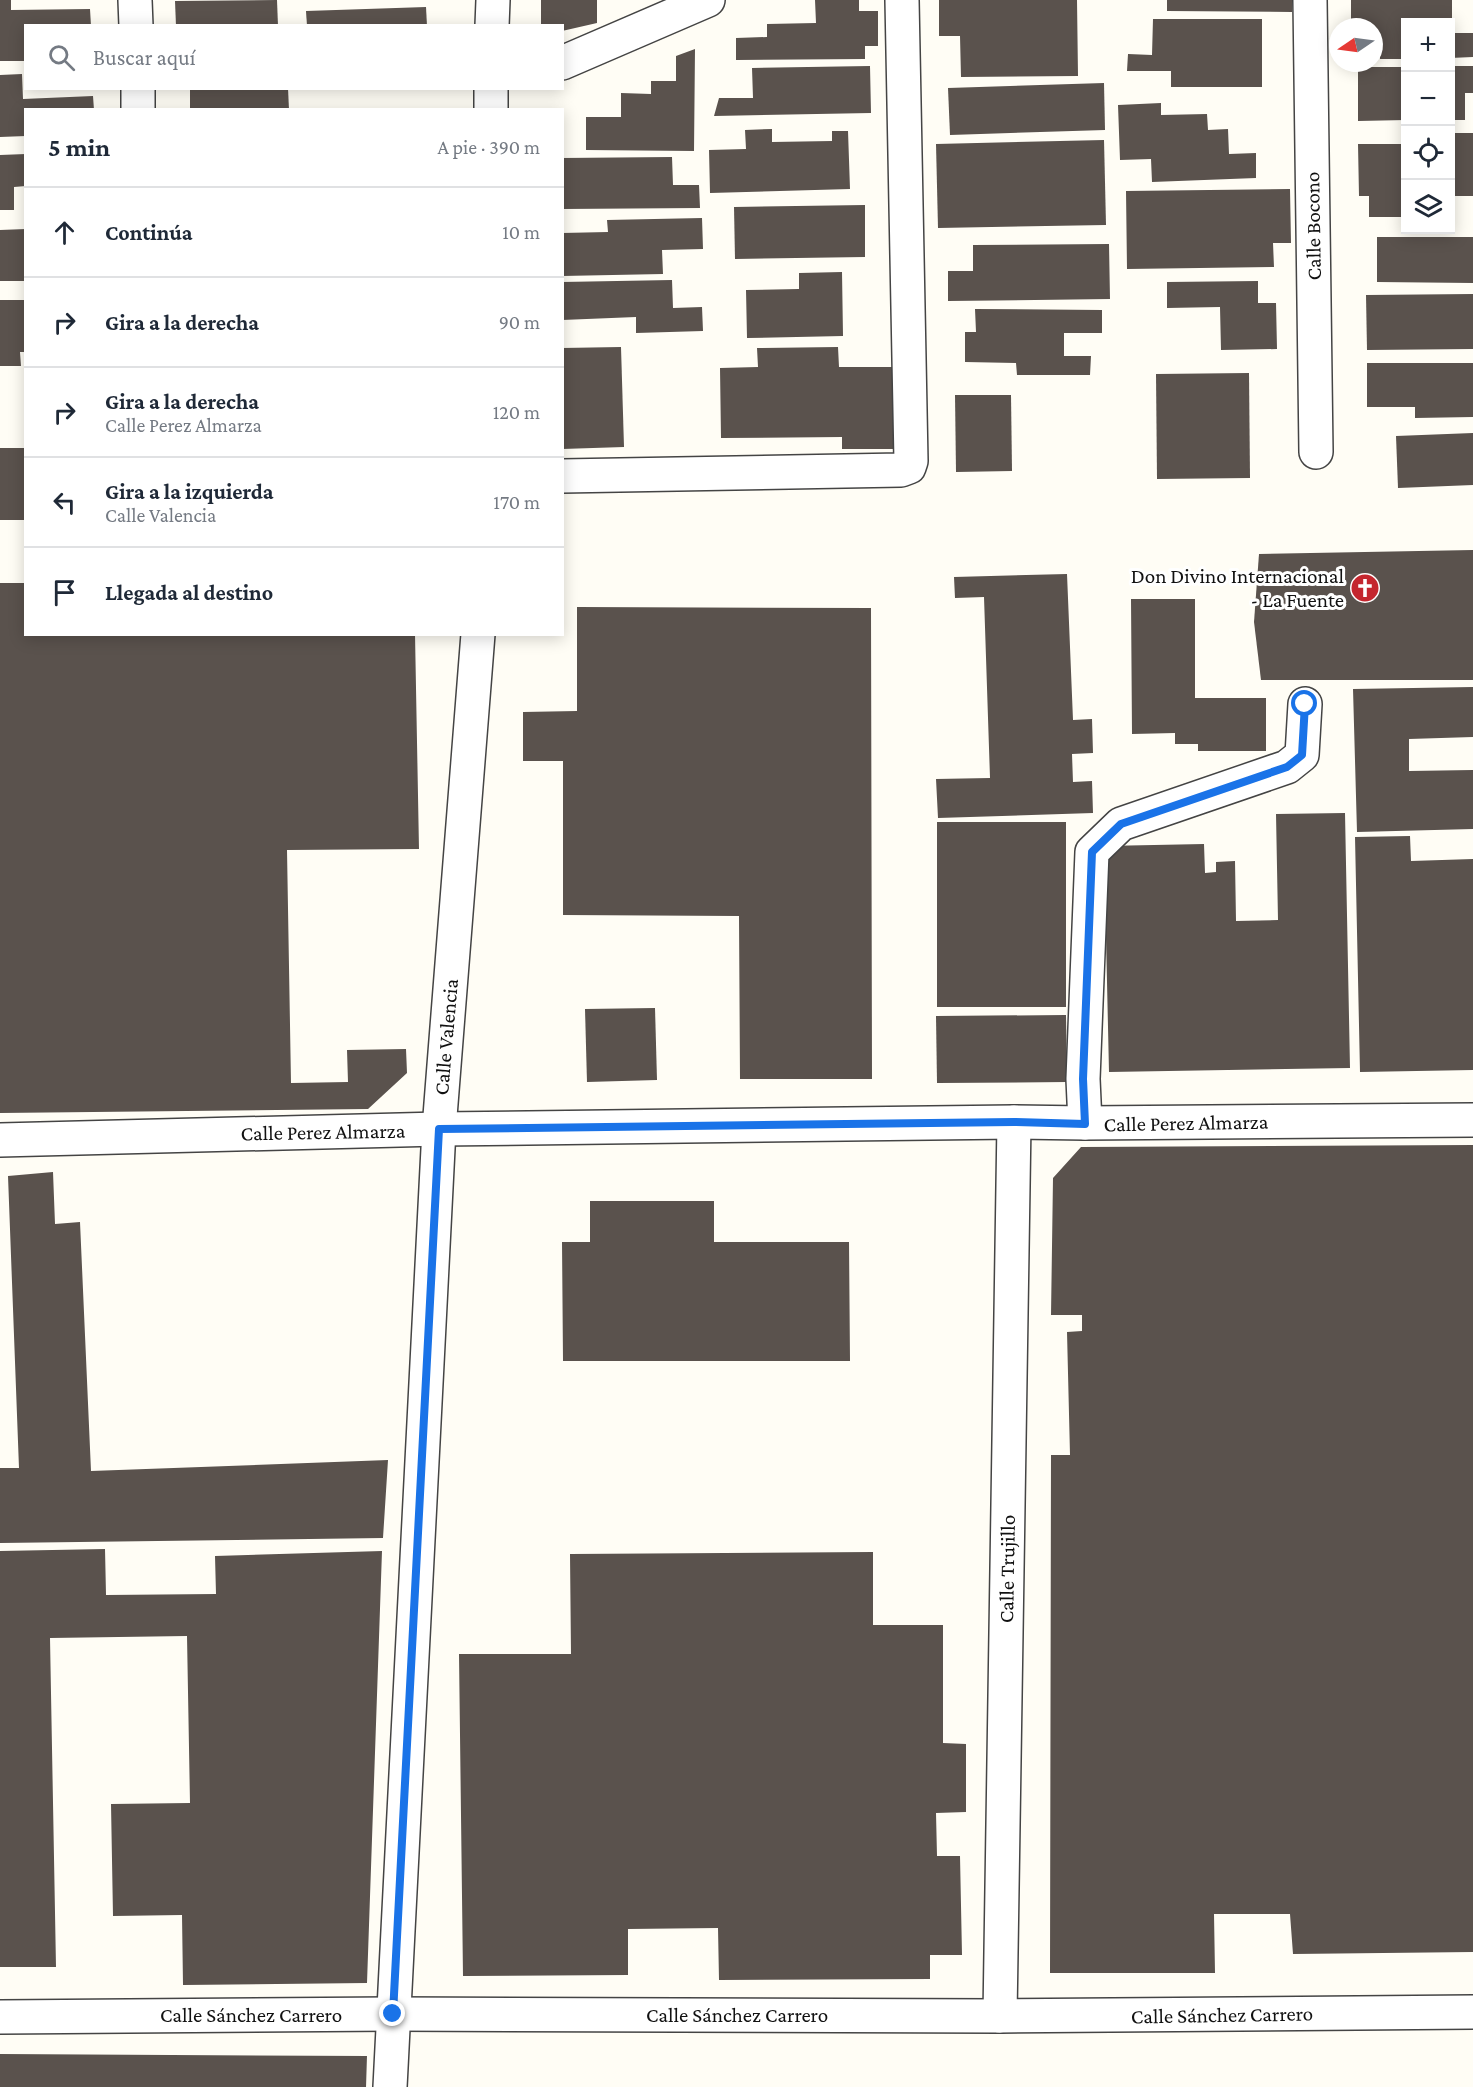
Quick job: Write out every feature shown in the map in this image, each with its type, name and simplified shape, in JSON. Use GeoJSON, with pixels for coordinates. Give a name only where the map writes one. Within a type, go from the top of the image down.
{"type":"FeatureCollection","features":[{"type":"Feature","properties":{"kind":"street"},"geometry":{"type":"LineString","coordinates":[[135,0],[136,24]]}},
{"type":"Feature","properties":{"kind":"street"},"geometry":{"type":"LineString","coordinates":[[492,0],[492,24]]}},
{"type":"Feature","properties":{"kind":"street"},"geometry":{"type":"LineString","coordinates":[[564,62],[708,0]]}},
{"type":"Feature","properties":{"kind":"street"},"geometry":{"type":"LineString","coordinates":[[564,476],[901,470],[909,467],[911,461],[902,0]]}},
{"type":"Feature","properties":{"kind":"street","name":"Calle Bocono"},"geometry":{"type":"LineString","coordinates":[[1310,0],[1316,452]]}},
{"type":"Feature","properties":{"kind":"street"},"geometry":{"type":"LineString","coordinates":[[138,90],[138,108]]}},
{"type":"Feature","properties":{"kind":"street","name":"Calle Valencia"},"geometry":{"type":"LineString","coordinates":[[390,2087],[439,1129],[478,636]]}},
{"type":"Feature","properties":{"kind":"street"},"geometry":{"type":"LineString","coordinates":[[1085,1124],[1083,1079],[1092,852],[1121,824],[1287,767],[1302,755],[1305,704]]}},
{"type":"Feature","properties":{"kind":"street","name":"Calle Perez Almarza"},"geometry":{"type":"LineString","coordinates":[[0,1140],[439,1129],[1014,1122],[1085,1124],[1473,1120]]}},
{"type":"Feature","properties":{"kind":"street","name":"Calle Trujillo"},"geometry":{"type":"LineString","coordinates":[[1000,2016],[1014,1122]]}},
{"type":"Feature","properties":{"kind":"street","name":"Calle Sánchez Carrero"},"geometry":{"type":"LineString","coordinates":[[0,2017],[393,2014],[1000,2016],[1473,2012]]}},
{"type":"Feature","properties":{"kind":"building"},"geometry":{"type":"Polygon","coordinates":[[[0,0],[11,0],[11,10],[90,9],[91,24],[24,24],[24,61],[0,61],[0,0]]]}},
{"type":"Feature","properties":{"kind":"building"},"geometry":{"type":"Polygon","coordinates":[[[277,0],[278,24],[176,24],[175,1],[277,0]]]}},
{"type":"Feature","properties":{"kind":"building"},"geometry":{"type":"Polygon","coordinates":[[[541,0],[597,0],[597,23],[564,31],[564,24],[541,24],[541,0]]]}},
{"type":"Feature","properties":{"kind":"building"},"geometry":{"type":"Polygon","coordinates":[[[815,0],[859,0],[859,11],[878,11],[878,46],[865,46],[865,59],[736,60],[736,38],[767,37],[767,24],[816,23],[815,0]]]}},
{"type":"Feature","properties":{"kind":"building"},"geometry":{"type":"Polygon","coordinates":[[[939,0],[1077,0],[1078,76],[961,77],[960,36],[939,36],[939,0]]]}},
{"type":"Feature","properties":{"kind":"building"},"geometry":{"type":"Polygon","coordinates":[[[1167,0],[1292,0],[1292,12],[1167,11],[1167,0]]]}},
{"type":"Feature","properties":{"kind":"building"},"geometry":{"type":"Polygon","coordinates":[[[1351,0],[1452,0],[1452,18],[1401,18],[1401,59],[1383,59],[1383,18],[1351,18],[1351,0]]]}},
{"type":"Feature","properties":{"kind":"building"},"geometry":{"type":"Polygon","coordinates":[[[426,7],[427,24],[307,24],[306,11],[426,7]]]}},
{"type":"Feature","properties":{"kind":"building"},"geometry":{"type":"Polygon","coordinates":[[[1153,19],[1262,19],[1262,87],[1171,87],[1171,71],[1127,71],[1128,54],[1152,55],[1153,19]]]}},
{"type":"Feature","properties":{"kind":"building"},"geometry":{"type":"Polygon","coordinates":[[[1455,33],[1473,33],[1473,57],[1455,58],[1455,33]]]}},
{"type":"Feature","properties":{"kind":"building"},"geometry":{"type":"Polygon","coordinates":[[[695,49],[694,151],[586,150],[586,117],[621,117],[621,93],[651,94],[651,81],[676,81],[676,56],[695,49]]]}},
{"type":"Feature","properties":{"kind":"building"},"geometry":{"type":"Polygon","coordinates":[[[870,66],[871,113],[714,116],[719,98],[753,98],[752,68],[870,66]]]}},
{"type":"Feature","properties":{"kind":"building"},"geometry":{"type":"Polygon","coordinates":[[[1455,66],[1473,66],[1473,93],[1465,93],[1465,120],[1455,120],[1455,66]]]}},
{"type":"Feature","properties":{"kind":"building"},"geometry":{"type":"Polygon","coordinates":[[[1383,67],[1401,67],[1401,120],[1358,121],[1358,72],[1383,72],[1383,67]]]}},
{"type":"Feature","properties":{"kind":"building"},"geometry":{"type":"Polygon","coordinates":[[[22,74],[23,99],[93,96],[94,108],[24,108],[24,136],[0,137],[0,75],[22,74]]]}},
{"type":"Feature","properties":{"kind":"building"},"geometry":{"type":"Polygon","coordinates":[[[1104,83],[1105,130],[950,135],[948,88],[1104,83]]]}},
{"type":"Feature","properties":{"kind":"building"},"geometry":{"type":"Polygon","coordinates":[[[190,90],[288,90],[289,108],[190,108],[190,90]]]}},
{"type":"Feature","properties":{"kind":"building"},"geometry":{"type":"Polygon","coordinates":[[[1161,103],[1161,115],[1207,114],[1208,130],[1228,129],[1229,154],[1256,153],[1256,178],[1152,182],[1151,159],[1120,160],[1118,105],[1161,103]]]}},
{"type":"Feature","properties":{"kind":"building"},"geometry":{"type":"Polygon","coordinates":[[[772,129],[772,142],[832,141],[832,131],[848,131],[850,189],[710,193],[709,150],[746,149],[745,130],[772,129]]]}},
{"type":"Feature","properties":{"kind":"building"},"geometry":{"type":"Polygon","coordinates":[[[1455,133],[1473,133],[1473,196],[1455,196],[1455,133]]]}},
{"type":"Feature","properties":{"kind":"building"},"geometry":{"type":"Polygon","coordinates":[[[1104,140],[1106,225],[938,228],[936,144],[1104,140]]]}},
{"type":"Feature","properties":{"kind":"building"},"geometry":{"type":"Polygon","coordinates":[[[1358,144],[1401,144],[1401,217],[1369,217],[1369,196],[1359,196],[1358,144]]]}},
{"type":"Feature","properties":{"kind":"building"},"geometry":{"type":"Polygon","coordinates":[[[24,154],[24,186],[14,187],[14,210],[0,210],[0,155],[24,154]]]}},
{"type":"Feature","properties":{"kind":"building"},"geometry":{"type":"Polygon","coordinates":[[[672,157],[673,185],[699,185],[700,208],[564,209],[564,158],[672,157]]]}},
{"type":"Feature","properties":{"kind":"building"},"geometry":{"type":"Polygon","coordinates":[[[1290,189],[1291,243],[1273,243],[1274,267],[1127,269],[1126,191],[1290,189]]]}},
{"type":"Feature","properties":{"kind":"building"},"geometry":{"type":"Polygon","coordinates":[[[865,205],[865,257],[735,259],[734,207],[865,205]]]}},
{"type":"Feature","properties":{"kind":"building"},"geometry":{"type":"Polygon","coordinates":[[[702,218],[703,249],[662,250],[663,274],[564,276],[564,233],[608,232],[607,220],[702,218]]]}},
{"type":"Feature","properties":{"kind":"building"},"geometry":{"type":"Polygon","coordinates":[[[24,229],[24,281],[0,281],[0,230],[24,229]]]}},
{"type":"Feature","properties":{"kind":"building"},"geometry":{"type":"Polygon","coordinates":[[[1377,237],[1473,237],[1473,283],[1377,282],[1377,237]]]}},
{"type":"Feature","properties":{"kind":"building"},"geometry":{"type":"Polygon","coordinates":[[[1109,244],[1110,299],[948,301],[948,271],[973,271],[973,245],[1109,244]]]}},
{"type":"Feature","properties":{"kind":"building"},"geometry":{"type":"Polygon","coordinates":[[[842,272],[843,336],[747,338],[746,290],[799,289],[799,273],[842,272]]]}},
{"type":"Feature","properties":{"kind":"building"},"geometry":{"type":"Polygon","coordinates":[[[672,280],[673,308],[702,307],[703,331],[636,333],[636,317],[564,320],[564,282],[672,280]]]}},
{"type":"Feature","properties":{"kind":"building"},"geometry":{"type":"Polygon","coordinates":[[[1258,281],[1258,303],[1276,303],[1277,349],[1221,350],[1220,307],[1167,308],[1167,282],[1258,281]]]}},
{"type":"Feature","properties":{"kind":"building"},"geometry":{"type":"Polygon","coordinates":[[[1473,294],[1473,349],[1367,350],[1366,295],[1473,294]]]}},
{"type":"Feature","properties":{"kind":"building"},"geometry":{"type":"Polygon","coordinates":[[[0,300],[24,300],[24,352],[20,352],[21,366],[0,366],[0,300]]]}},
{"type":"Feature","properties":{"kind":"building"},"geometry":{"type":"Polygon","coordinates":[[[975,309],[1102,310],[1102,333],[1064,333],[1064,356],[1091,356],[1090,375],[1017,375],[1016,363],[965,362],[965,332],[976,332],[975,309]]]}},
{"type":"Feature","properties":{"kind":"building"},"geometry":{"type":"Polygon","coordinates":[[[621,347],[624,447],[564,449],[564,348],[621,347]]]}},
{"type":"Feature","properties":{"kind":"building"},"geometry":{"type":"Polygon","coordinates":[[[838,347],[839,367],[893,367],[894,449],[842,449],[842,437],[721,438],[720,368],[758,367],[757,348],[838,347]]]}},
{"type":"Feature","properties":{"kind":"building"},"geometry":{"type":"Polygon","coordinates":[[[1367,363],[1473,363],[1473,417],[1415,418],[1415,407],[1367,407],[1367,363]]]}},
{"type":"Feature","properties":{"kind":"building"},"geometry":{"type":"Polygon","coordinates":[[[1249,373],[1250,478],[1157,479],[1156,374],[1249,373]]]}},
{"type":"Feature","properties":{"kind":"building"},"geometry":{"type":"Polygon","coordinates":[[[955,395],[1011,395],[1012,471],[956,472],[955,395]]]}},
{"type":"Feature","properties":{"kind":"building"},"geometry":{"type":"Polygon","coordinates":[[[1473,433],[1473,485],[1398,488],[1396,436],[1473,433]]]}},
{"type":"Feature","properties":{"kind":"building"},"geometry":{"type":"Polygon","coordinates":[[[0,448],[24,448],[24,520],[0,520],[0,448]]]}},
{"type":"Feature","properties":{"kind":"building","name":"Don Divino Internacional - La Fuente"},"geometry":{"type":"Polygon","coordinates":[[[1473,550],[1473,680],[1261,680],[1254,622],[1259,554],[1473,550]]]}},
{"type":"Feature","properties":{"kind":"building"},"geometry":{"type":"Polygon","coordinates":[[[1067,574],[1073,720],[1092,719],[1093,753],[1072,754],[1073,782],[1092,781],[1093,813],[938,818],[936,779],[990,778],[984,597],[955,598],[954,577],[1067,574]]]}},
{"type":"Feature","properties":{"kind":"building"},"geometry":{"type":"Polygon","coordinates":[[[0,583],[24,583],[24,636],[415,636],[419,849],[287,850],[291,1083],[348,1082],[347,1050],[406,1049],[407,1073],[368,1109],[0,1113],[0,583]]]}},
{"type":"Feature","properties":{"kind":"building"},"geometry":{"type":"Polygon","coordinates":[[[1131,599],[1195,599],[1195,698],[1266,698],[1266,751],[1198,751],[1198,744],[1175,744],[1175,733],[1132,734],[1131,599]]]}},
{"type":"Feature","properties":{"kind":"building"},"geometry":{"type":"Polygon","coordinates":[[[577,607],[871,608],[872,1079],[740,1079],[739,916],[563,915],[563,761],[523,761],[523,712],[577,711],[577,607]]]}},
{"type":"Feature","properties":{"kind":"building"},"geometry":{"type":"Polygon","coordinates":[[[1473,687],[1473,737],[1409,739],[1409,771],[1473,770],[1473,829],[1357,832],[1353,689],[1473,687]]]}},
{"type":"Feature","properties":{"kind":"building"},"geometry":{"type":"Polygon","coordinates":[[[1345,813],[1350,1068],[1109,1072],[1104,846],[1204,844],[1205,873],[1216,872],[1216,862],[1235,861],[1236,921],[1278,920],[1276,814],[1345,813]]]}},
{"type":"Feature","properties":{"kind":"building"},"geometry":{"type":"Polygon","coordinates":[[[937,822],[1066,822],[1066,1007],[937,1007],[937,822]]]}},
{"type":"Feature","properties":{"kind":"building"},"geometry":{"type":"Polygon","coordinates":[[[1410,836],[1411,861],[1473,859],[1473,1070],[1360,1072],[1355,837],[1410,836]]]}},
{"type":"Feature","properties":{"kind":"building"},"geometry":{"type":"Polygon","coordinates":[[[655,1008],[657,1080],[587,1082],[585,1009],[655,1008]]]}},
{"type":"Feature","properties":{"kind":"building"},"geometry":{"type":"Polygon","coordinates":[[[1066,1015],[1067,1082],[937,1083],[936,1016],[1066,1015]]]}},
{"type":"Feature","properties":{"kind":"building"},"geometry":{"type":"Polygon","coordinates":[[[1473,1145],[1473,1952],[1293,1954],[1290,1914],[1214,1914],[1215,1973],[1050,1973],[1051,1455],[1070,1455],[1067,1332],[1082,1331],[1082,1315],[1051,1315],[1053,1178],[1081,1147],[1473,1145]]]}},
{"type":"Feature","properties":{"kind":"building"},"geometry":{"type":"Polygon","coordinates":[[[53,1172],[55,1224],[80,1222],[91,1471],[388,1460],[383,1538],[0,1543],[0,1468],[19,1468],[8,1176],[53,1172]]]}},
{"type":"Feature","properties":{"kind":"building"},"geometry":{"type":"Polygon","coordinates":[[[590,1201],[714,1201],[714,1242],[849,1242],[850,1361],[563,1361],[562,1242],[590,1242],[590,1201]]]}},
{"type":"Feature","properties":{"kind":"building"},"geometry":{"type":"Polygon","coordinates":[[[105,1549],[106,1595],[216,1594],[215,1556],[382,1551],[367,1983],[183,1985],[182,1915],[113,1916],[111,1804],[190,1803],[187,1636],[50,1638],[56,1967],[0,1967],[0,1551],[105,1549]]]}},
{"type":"Feature","properties":{"kind":"building"},"geometry":{"type":"Polygon","coordinates":[[[873,1552],[873,1625],[943,1625],[943,1743],[966,1744],[966,1812],[936,1813],[937,1856],[960,1856],[962,1955],[930,1955],[930,1979],[719,1980],[718,1928],[628,1929],[628,1975],[463,1976],[459,1654],[571,1654],[570,1554],[873,1552]]]}},
{"type":"Feature","properties":{"kind":"building"},"geometry":{"type":"Polygon","coordinates":[[[0,2054],[367,2056],[366,2087],[0,2087],[0,2054]]]}},
{"type":"Feature","properties":{"kind":"place","name":"Don Divino Internacional - La Fuente"},"geometry":{"type":"Point","coordinates":[1365,588]}},
{"type":"Feature","properties":{"kind":"route"},"geometry":{"type":"LineString","coordinates":[[393,2014],[439,1129],[1014,1122],[1085,1124],[1083,1079],[1092,852],[1121,824],[1287,767],[1302,755],[1305,704]]}}]}
